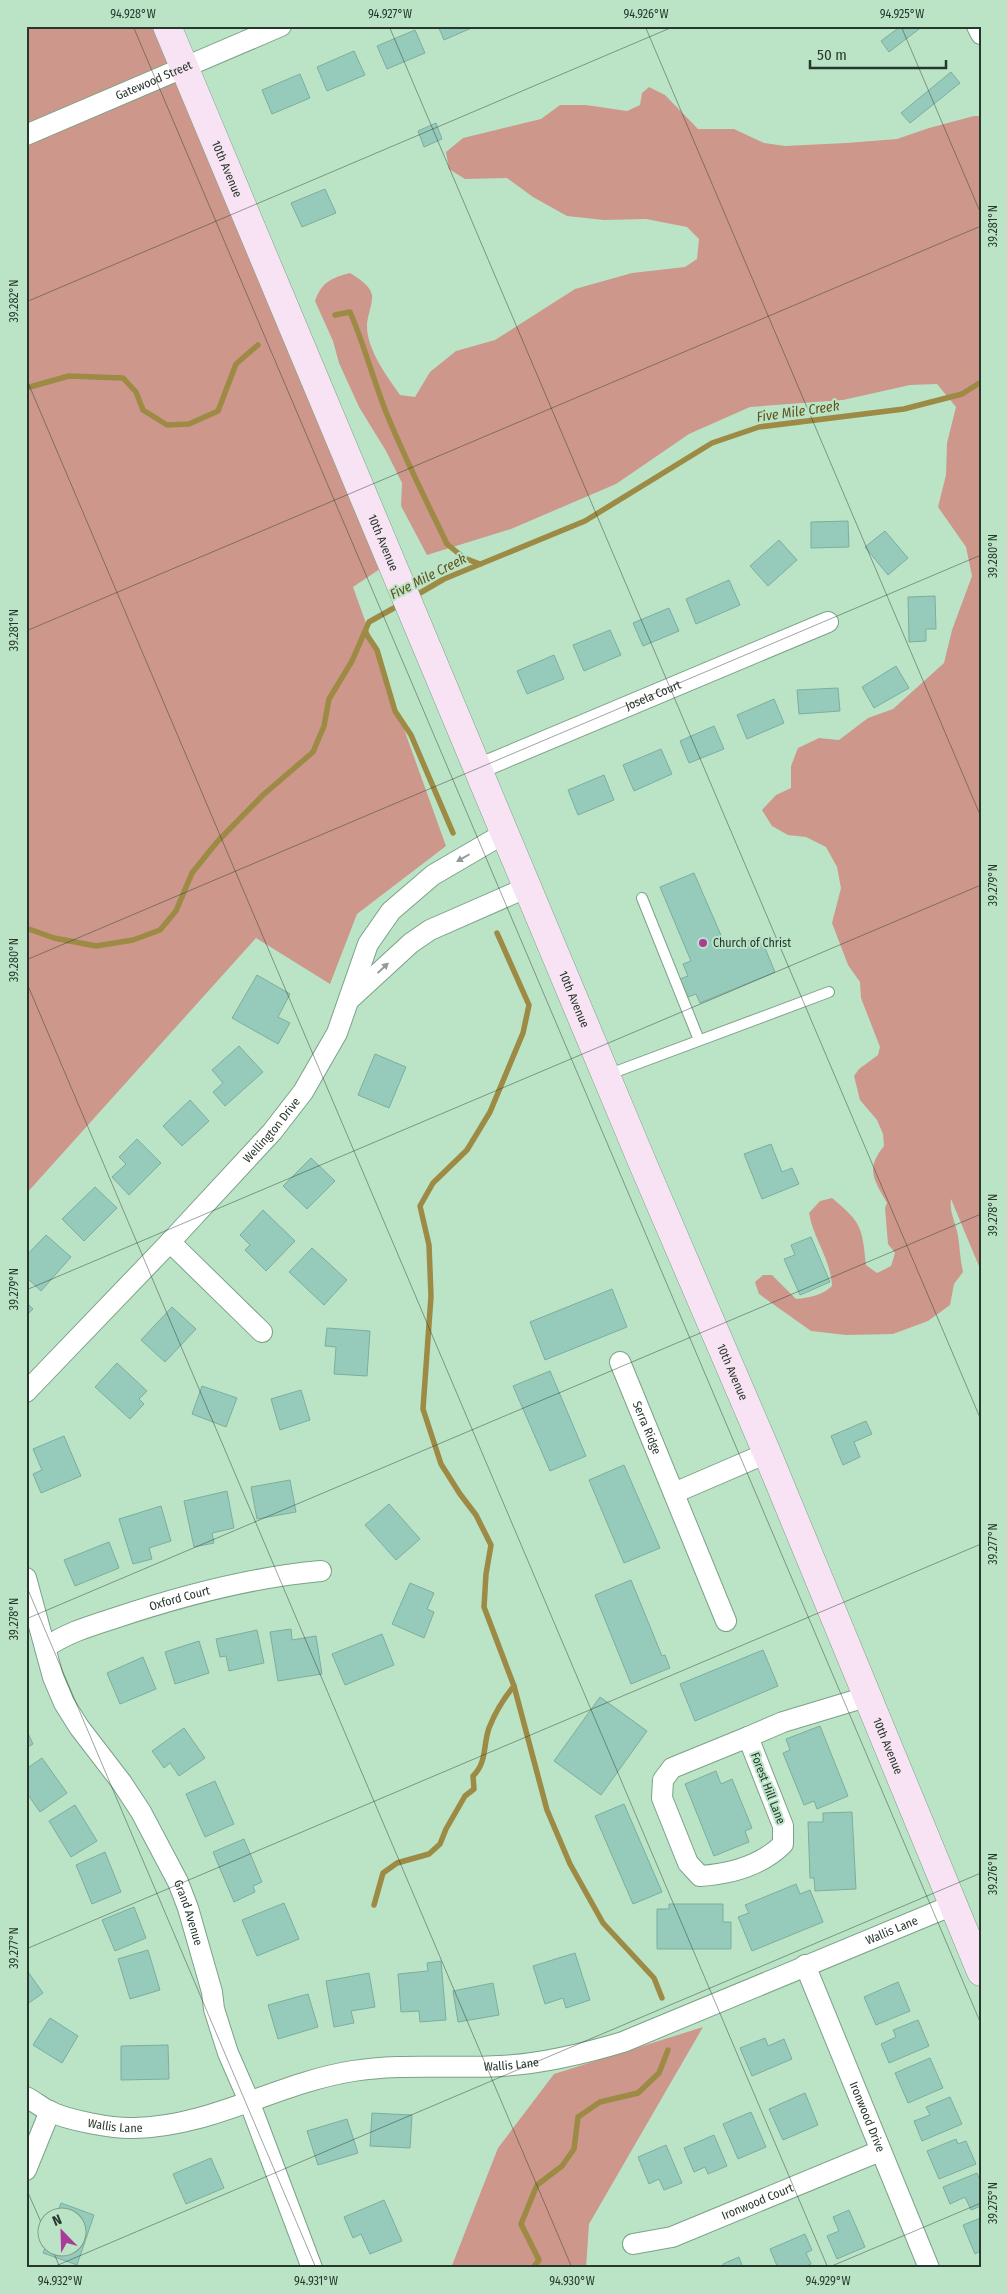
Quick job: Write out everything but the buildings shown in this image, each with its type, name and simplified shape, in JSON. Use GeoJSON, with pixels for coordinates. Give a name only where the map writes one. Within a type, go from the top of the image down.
{"type":"FeatureCollection","features":[{"type":"Feature","properties":{"kind":"street","name":"10th Avenue"},"geometry":{"type":"LineString","coordinates":[[167,26],[606,1076],[767,1453],[981,1972]]}},
{"type":"Feature","properties":{"kind":"street","name":"Gatewood Street"},"geometry":{"type":"LineString","coordinates":[[26,135],[281,26]]}},
{"type":"Feature","properties":{"kind":"street"},"geometry":{"type":"LineString","coordinates":[[977,26],[981,34]]}},
{"type":"Feature","properties":{"kind":"street","name":"Josela Court"},"geometry":{"type":"LineString","coordinates":[[478,769],[828,622]]}},
{"type":"Feature","properties":{"kind":"street","name":"Wellington Drive"},"geometry":{"type":"LineString","coordinates":[[26,1392],[170,1242],[272,1132],[304,1092],[337,1033],[368,944],[391,911],[433,875],[505,833]]}},
{"type":"Feature","properties":{"kind":"street","name":"Wellington Drive"},"geometry":{"type":"LineString","coordinates":[[348,1002],[410,943],[430,930],[528,887]]}},
{"type":"Feature","properties":{"kind":"street"},"geometry":{"type":"LineString","coordinates":[[170,1242],[262,1332]]}},
{"type":"Feature","properties":{"kind":"street","name":"Serra Ridge"},"geometry":{"type":"LineString","coordinates":[[620,1362],[726,1621]]}},
{"type":"Feature","properties":{"kind":"street"},"geometry":{"type":"LineString","coordinates":[[674,1493],[767,1453]]}},
{"type":"Feature","properties":{"kind":"street","name":"Oxford Court"},"geometry":{"type":"LineString","coordinates":[[45,1648],[59,1638],[164,1602],[290,1574],[321,1571]]}},
{"type":"Feature","properties":{"kind":"street","name":"Grand Avenue"},"geometry":{"type":"LineString","coordinates":[[26,1578],[53,1677],[64,1703],[79,1728],[122,1783],[141,1812],[178,1882],[188,1908],[212,1992],[214,2009],[228,2053],[250,2101],[312,2268]]}},
{"type":"Feature","properties":{"kind":"street","name":"Forest Hill Lane"},"geometry":{"type":"LineString","coordinates":[[748,1737],[783,1826],[783,1844],[770,1857],[722,1875],[700,1876],[688,1862],[662,1798],[663,1780],[672,1768],[783,1722],[866,1697]]}},
{"type":"Feature","properties":{"kind":"street","name":"Wallis Lane"},"geometry":{"type":"LineString","coordinates":[[26,2097],[50,2111],[115,2127],[133,2128],[180,2124],[292,2085],[351,2071],[384,2066],[500,2066],[530,2064],[586,2053],[623,2042],[953,1905]]}},
{"type":"Feature","properties":{"kind":"street","name":"Ironwood Drive"},"geometry":{"type":"LineString","coordinates":[[806,1965],[929,2268]]}},
{"type":"Feature","properties":{"kind":"street"},"geometry":{"type":"LineString","coordinates":[[26,2170],[50,2111]]}},
{"type":"Feature","properties":{"kind":"street","name":"Ironwood Court"},"geometry":{"type":"LineString","coordinates":[[633,2244],[672,2237],[880,2151]]}},
{"type":"Feature","properties":{"kind":"lane"},"geometry":{"type":"LineString","coordinates":[[642,898],[699,1040]]}},
{"type":"Feature","properties":{"kind":"lane"},"geometry":{"type":"LineString","coordinates":[[606,1076],[829,992]]}},
{"type":"Feature","properties":{"kind":"shaded area"},"geometry":{"type":"Polygon","coordinates":[[[26,26],[167,26],[392,561],[353,587],[446,846],[357,914],[330,984],[256,938],[26,1194],[26,26]]]}},
{"type":"Feature","properties":{"kind":"shaded area"},"geometry":{"type":"Polygon","coordinates":[[[649,87],[665,95],[698,129],[734,129],[764,143],[785,146],[897,139],[929,128],[974,116],[981,116],[981,1271],[951,1199],[963,1272],[954,1284],[950,1305],[928,1321],[893,1334],[846,1335],[811,1331],[759,1294],[755,1282],[763,1275],[772,1275],[796,1299],[816,1296],[832,1286],[829,1267],[814,1231],[809,1213],[820,1201],[832,1198],[855,1220],[859,1227],[866,1265],[877,1273],[891,1266],[895,1253],[888,1244],[885,1208],[887,1203],[875,1181],[873,1168],[878,1154],[884,1146],[883,1134],[877,1120],[860,1100],[854,1076],[859,1069],[878,1055],[880,1047],[861,998],[860,982],[848,965],[832,923],[841,888],[837,867],[826,847],[806,837],[788,835],[772,826],[762,810],[776,795],[791,788],[791,766],[798,748],[819,738],[839,740],[868,718],[893,709],[944,663],[952,630],[972,576],[966,547],[938,507],[946,475],[947,443],[956,407],[937,384],[910,385],[843,400],[750,407],[689,434],[616,484],[511,529],[427,555],[401,506],[402,483],[386,451],[359,407],[339,363],[333,341],[315,301],[324,285],[332,279],[343,275],[350,273],[366,285],[372,295],[367,326],[370,344],[384,371],[400,395],[415,397],[430,372],[456,351],[495,340],[575,289],[632,273],[685,267],[697,259],[699,239],[687,227],[646,219],[604,220],[567,216],[533,197],[507,178],[465,179],[449,169],[446,152],[463,138],[541,119],[560,105],[586,105],[627,111],[640,105],[642,93],[649,87]]]}},
{"type":"Feature","properties":{"kind":"shaded area"},"geometry":{"type":"Polygon","coordinates":[[[703,2027],[589,2224],[586,2268],[451,2268],[498,2148],[554,2074],[703,2027]]]}},
{"type":"Feature","properties":{"kind":"waterway"},"geometry":{"type":"LineString","coordinates":[[335,315],[350,312],[393,429],[447,544],[464,558],[480,564]]}},
{"type":"Feature","properties":{"kind":"waterway"},"geometry":{"type":"LineString","coordinates":[[26,388],[69,376],[123,378],[136,392],[143,410],[167,425],[189,424],[218,411],[236,364],[258,345]]}},
{"type":"Feature","properties":{"kind":"waterway","name":"Five Mile Creek"},"geometry":{"type":"LineString","coordinates":[[413,597],[444,579],[585,521],[712,443],[759,427],[904,409],[962,394],[981,382]]}},
{"type":"Feature","properties":{"kind":"waterway","name":"Five Mile Creek"},"geometry":{"type":"LineString","coordinates":[[26,928],[54,938],[96,946],[133,940],[160,930],[176,911],[192,873],[217,842],[263,795],[313,752],[324,726],[329,699],[352,661],[369,622],[401,604]]}},
{"type":"Feature","properties":{"kind":"waterway"},"geometry":{"type":"LineString","coordinates":[[365,632],[377,650],[395,711],[411,735],[453,833]]}},
{"type":"Feature","properties":{"kind":"waterway"},"geometry":{"type":"LineString","coordinates":[[497,933],[529,1005],[523,1033],[490,1112],[467,1150],[433,1183],[420,1206],[429,1245],[431,1296],[423,1409],[441,1464],[476,1515],[491,1545],[486,1574],[484,1607],[514,1686],[547,1810],[570,1864],[603,1923],[654,1978],[662,1998]]}},
{"type":"Feature","properties":{"kind":"waterway"},"geometry":{"type":"LineString","coordinates":[[374,1905],[383,1873],[397,1863],[429,1854],[440,1844],[446,1829],[465,1796],[474,1789],[473,1776],[483,1760],[489,1728],[500,1706],[514,1686]]}},
{"type":"Feature","properties":{"kind":"waterway"},"geometry":{"type":"LineString","coordinates":[[533,2268],[539,2260],[521,2224],[537,2185],[562,2166],[574,2149],[578,2117],[600,2102],[638,2093],[659,2073],[668,2050]]}},
{"type":"Feature","properties":{"kind":"place","name":"Church of Christ"},"geometry":{"type":"Point","coordinates":[703,943]}}]}
